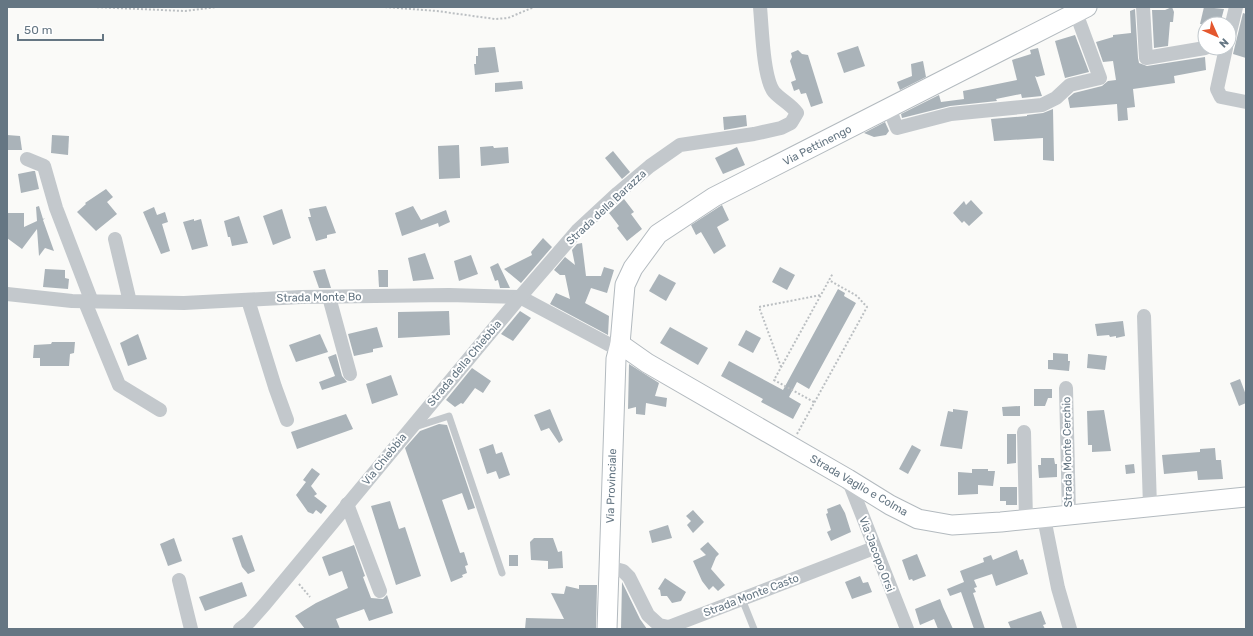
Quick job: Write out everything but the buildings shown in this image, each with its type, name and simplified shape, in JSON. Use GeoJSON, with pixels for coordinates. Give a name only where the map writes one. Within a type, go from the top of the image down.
{"type":"FeatureCollection","features":[{"type":"Feature","properties":{"kind":"main road","name":"Via Pettinengo"},"geometry":{"type":"LineString","coordinates":[[620,344],[620,322],[625,285],[633,268],[658,234],[714,197],[1082,10]]}},
{"type":"Feature","properties":{"kind":"main road","name":"Strada Vaglio e Colma"},"geometry":{"type":"LineString","coordinates":[[620,344],[646,363],[791,445],[890,505],[918,519],[952,524],[1035,519],[1246,497]]}},
{"type":"Feature","properties":{"kind":"main road","name":"Via Provinciale"},"geometry":{"type":"LineString","coordinates":[[607,629],[616,360],[620,344]]}},
{"type":"Feature","properties":{"kind":"street","name":"Strada della Barazza"},"geometry":{"type":"LineString","coordinates":[[520,297],[577,231],[650,166],[680,145],[754,134],[781,128],[795,118],[797,113],[793,107],[774,92],[768,79],[760,7]]}},
{"type":"Feature","properties":{"kind":"street"},"geometry":{"type":"LineString","coordinates":[[1143,7],[1146,58],[1197,49]]}},
{"type":"Feature","properties":{"kind":"street"},"geometry":{"type":"LineString","coordinates":[[889,108],[897,128],[951,114],[1042,105],[1056,98],[1070,85],[1100,78],[1082,10]]}},
{"type":"Feature","properties":{"kind":"street"},"geometry":{"type":"LineString","coordinates":[[1224,56],[1217,89],[1221,97],[1246,102]]}},
{"type":"Feature","properties":{"kind":"street"},"geometry":{"type":"LineString","coordinates":[[27,159],[44,166],[56,208],[88,302],[119,385],[160,410]]}},
{"type":"Feature","properties":{"kind":"street"},"geometry":{"type":"LineString","coordinates":[[116,239],[130,302]]}},
{"type":"Feature","properties":{"kind":"street","name":"Strada Monte Bo"},"geometry":{"type":"LineString","coordinates":[[7,294],[88,302],[184,303],[329,296],[449,295],[520,297],[610,345],[620,344]]}},
{"type":"Feature","properties":{"kind":"street"},"geometry":{"type":"LineString","coordinates":[[329,296],[350,374]]}},
{"type":"Feature","properties":{"kind":"street","name":"Strada della Chiebbia"},"geometry":{"type":"LineString","coordinates":[[409,429],[520,297]]}},
{"type":"Feature","properties":{"kind":"street"},"geometry":{"type":"LineString","coordinates":[[248,300],[275,387],[287,420]]}},
{"type":"Feature","properties":{"kind":"street"},"geometry":{"type":"LineString","coordinates":[[1144,316],[1150,507]]}},
{"type":"Feature","properties":{"kind":"street","name":"Strada Monte Cerchio"},"geometry":{"type":"LineString","coordinates":[[1066,388],[1069,515]]}},
{"type":"Feature","properties":{"kind":"street","name":"Via Chiebbia"},"geometry":{"type":"LineString","coordinates":[[240,629],[249,622],[409,429]]}},
{"type":"Feature","properties":{"kind":"street"},"geometry":{"type":"LineString","coordinates":[[1024,432],[1035,519],[1070,629]]}},
{"type":"Feature","properties":{"kind":"street","name":"Via Jacopo Orsi"},"geometry":{"type":"LineString","coordinates":[[848,479],[906,629]]}},
{"type":"Feature","properties":{"kind":"street"},"geometry":{"type":"LineString","coordinates":[[347,504],[380,591]]}},
{"type":"Feature","properties":{"kind":"street","name":"Strada Monte Casto"},"geometry":{"type":"LineString","coordinates":[[608,567],[623,571],[629,577],[648,615],[659,625],[669,627],[874,548]]}},
{"type":"Feature","properties":{"kind":"street"},"geometry":{"type":"LineString","coordinates":[[179,580],[191,629]]}},
{"type":"Feature","properties":{"kind":"lane","name":"Via Chiebbia"},"geometry":{"type":"LineString","coordinates":[[409,429],[449,416],[502,573]]}},
{"type":"Feature","properties":{"kind":"lane"},"geometry":{"type":"LineString","coordinates":[[742,599],[754,629]]}},
{"type":"Feature","properties":{"kind":"path"},"geometry":{"type":"LineString","coordinates":[[93,7],[185,11],[216,7]]}},
{"type":"Feature","properties":{"kind":"path"},"geometry":{"type":"LineString","coordinates":[[385,7],[437,11],[494,19],[508,18],[534,7]]}},
{"type":"Feature","properties":{"kind":"path"},"geometry":{"type":"LineString","coordinates":[[814,402],[774,380],[833,273]]}},
{"type":"Feature","properties":{"kind":"path"},"geometry":{"type":"LineString","coordinates":[[791,445],[867,306],[857,296],[829,280]]}},
{"type":"Feature","properties":{"kind":"path"},"geometry":{"type":"LineString","coordinates":[[781,367],[759,307],[821,295]]}},
{"type":"Feature","properties":{"kind":"path"},"geometry":{"type":"LineString","coordinates":[[290,573],[310,597]]}}]}
